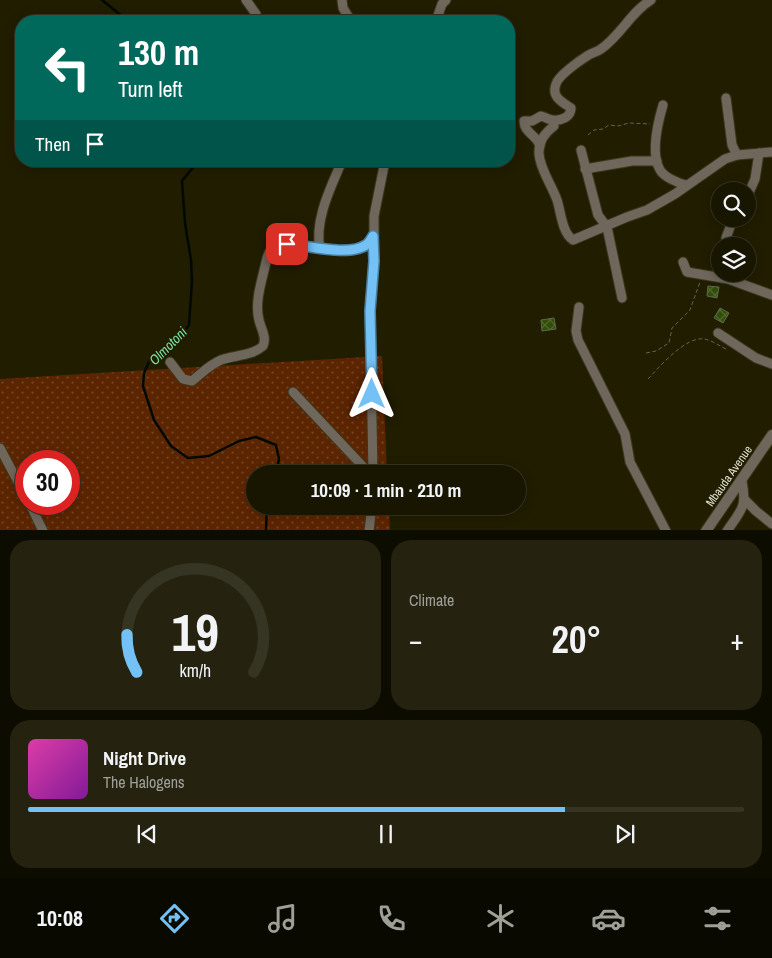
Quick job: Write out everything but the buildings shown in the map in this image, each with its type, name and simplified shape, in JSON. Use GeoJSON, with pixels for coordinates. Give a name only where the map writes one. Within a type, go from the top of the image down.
{"type":"FeatureCollection","features":[{"type":"Feature","properties":{"kind":"street"},"geometry":{"type":"LineString","coordinates":[[246,0],[256,15]]}},
{"type":"Feature","properties":{"kind":"street"},"geometry":{"type":"LineString","coordinates":[[342,0],[343,8],[348,15]]}},
{"type":"Feature","properties":{"kind":"street"},"geometry":{"type":"LineString","coordinates":[[438,15],[442,4],[446,0]]}},
{"type":"Feature","properties":{"kind":"street"},"geometry":{"type":"LineString","coordinates":[[651,0],[641,7],[601,49],[586,56],[557,81],[556,96],[571,108],[569,114],[562,119],[553,120],[541,116],[532,121],[524,122],[525,129],[537,139],[540,146],[541,166],[556,197],[570,238],[573,240],[578,239],[647,210],[675,194],[721,161],[737,155],[772,152]]}},
{"type":"Feature","properties":{"kind":"street"},"geometry":{"type":"LineString","coordinates":[[726,98],[732,145],[737,155]]}},
{"type":"Feature","properties":{"kind":"street"},"geometry":{"type":"LineString","coordinates":[[663,105],[656,141],[657,161],[661,172],[676,182],[686,185]]}},
{"type":"Feature","properties":{"kind":"street"},"geometry":{"type":"LineString","coordinates":[[540,146],[548,131],[554,126]]}},
{"type":"Feature","properties":{"kind":"street"},"geometry":{"type":"LineString","coordinates":[[581,150],[598,215],[607,227],[622,298]]}},
{"type":"Feature","properties":{"kind":"street"},"geometry":{"type":"LineString","coordinates":[[754,182],[760,153]]}},
{"type":"Feature","properties":{"kind":"street"},"geometry":{"type":"LineString","coordinates":[[585,168],[632,160],[657,161]]}},
{"type":"Feature","properties":{"kind":"street"},"geometry":{"type":"LineString","coordinates":[[320,248],[319,235],[324,208],[340,167]]}},
{"type":"Feature","properties":{"kind":"street"},"geometry":{"type":"LineString","coordinates":[[372,465],[370,311],[374,261],[375,204],[384,167]]}},
{"type":"Feature","properties":{"kind":"street"},"geometry":{"type":"LineString","coordinates":[[170,362],[183,379],[192,381],[214,363],[261,349],[265,344],[265,339],[258,316],[257,301],[269,252],[275,246],[287,244],[346,250],[361,248],[373,236]]}},
{"type":"Feature","properties":{"kind":"street"},"geometry":{"type":"LineString","coordinates":[[683,262],[687,272],[728,279],[772,295]]}},
{"type":"Feature","properties":{"kind":"street"},"geometry":{"type":"LineString","coordinates":[[579,306],[576,331],[578,340],[625,434],[630,462],[666,530]]}},
{"type":"Feature","properties":{"kind":"street"},"geometry":{"type":"LineString","coordinates":[[718,333],[756,358],[772,364]]}},
{"type":"Feature","properties":{"kind":"street"},"geometry":{"type":"LineString","coordinates":[[293,392],[363,465]]}},
{"type":"Feature","properties":{"kind":"street","name":"Mbauda Avenue"},"geometry":{"type":"LineString","coordinates":[[706,530],[772,435]]}},
{"type":"Feature","properties":{"kind":"street"},"geometry":{"type":"LineString","coordinates":[[0,448],[15,476]]}},
{"type":"Feature","properties":{"kind":"street"},"geometry":{"type":"LineString","coordinates":[[727,530],[745,500],[742,480]]}},
{"type":"Feature","properties":{"kind":"street"},"geometry":{"type":"LineString","coordinates":[[745,500],[769,522],[769,530]]}},
{"type":"Feature","properties":{"kind":"street"},"geometry":{"type":"LineString","coordinates":[[36,515],[43,530]]}},
{"type":"Feature","properties":{"kind":"street"},"geometry":{"type":"LineString","coordinates":[[369,530],[371,515]]}},
{"type":"Feature","properties":{"kind":"path"},"geometry":{"type":"LineString","coordinates":[[588,135],[594,130],[609,125],[618,126],[632,123],[658,126]]}},
{"type":"Feature","properties":{"kind":"path"},"geometry":{"type":"LineString","coordinates":[[646,352],[655,351],[669,343],[672,328],[690,310],[701,279],[707,275]]}},
{"type":"Feature","properties":{"kind":"path"},"geometry":{"type":"LineString","coordinates":[[648,379],[672,355],[694,340],[707,340],[727,350]]}},
{"type":"Feature","properties":{"kind":"shaded area"},"geometry":{"type":"Polygon","coordinates":[[[382,356],[387,465],[246,465],[246,515],[389,515],[390,530],[0,530],[0,379],[382,356]]]}},
{"type":"Feature","properties":{"kind":"waterway","name":"Olmotoni"},"geometry":{"type":"LineString","coordinates":[[102,0],[121,15]]}},
{"type":"Feature","properties":{"kind":"waterway","name":"Olmotoni"},"geometry":{"type":"LineString","coordinates":[[193,167],[182,181],[185,223],[191,260],[192,281],[189,325],[176,341],[149,362],[144,373],[143,386],[154,420],[171,446],[188,458],[209,456],[239,441],[256,437],[276,445],[279,459],[278,465]]}},
{"type":"Feature","properties":{"kind":"waterway","name":"Olmotoni"},"geometry":{"type":"LineString","coordinates":[[266,530],[267,515]]}},
{"type":"Feature","properties":{"kind":"route"},"geometry":{"type":"LineString","coordinates":[[287,244],[331,250],[346,250],[361,248],[373,236],[374,261],[370,311],[372,394]]}}]}
